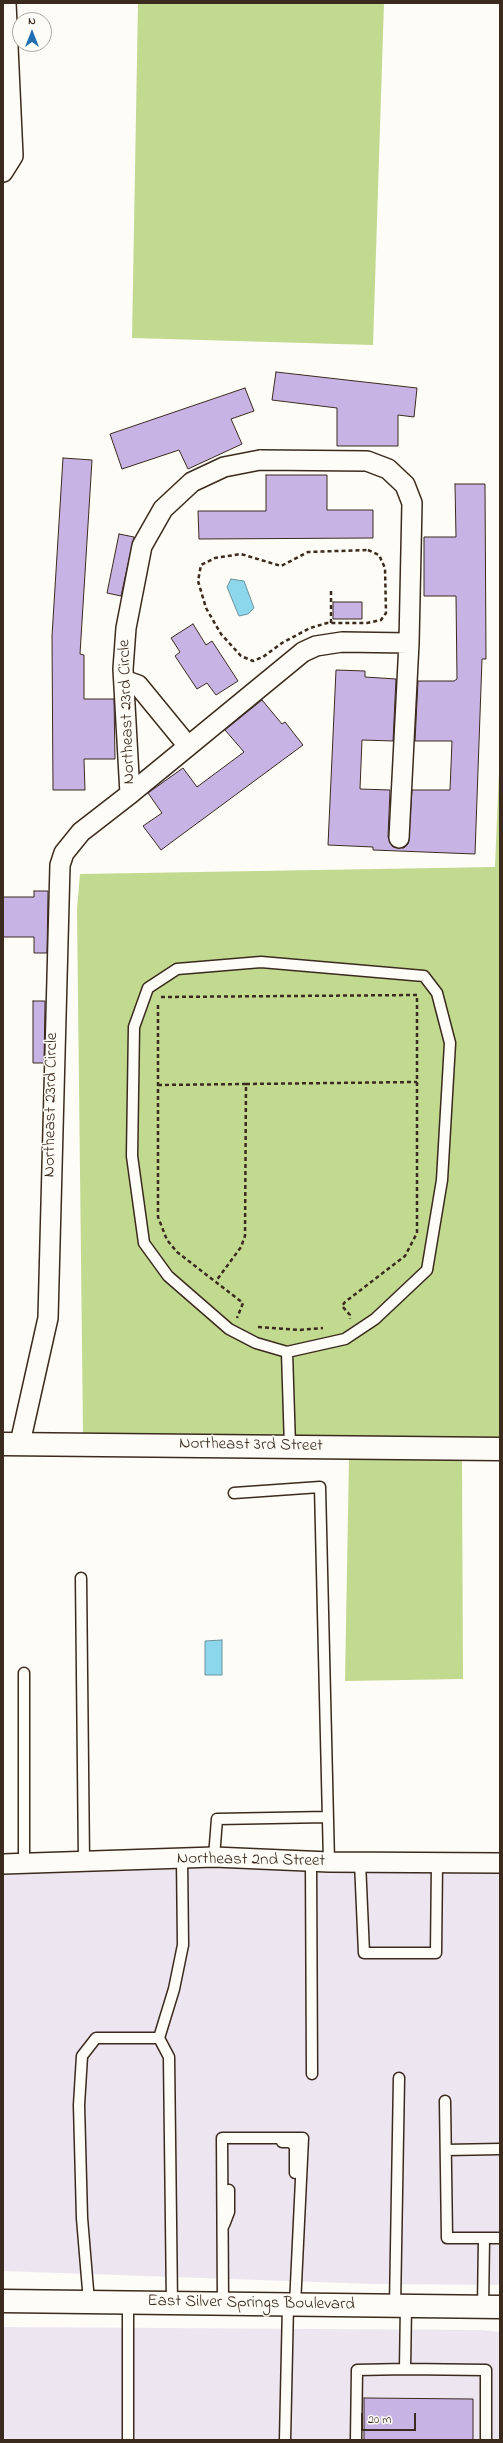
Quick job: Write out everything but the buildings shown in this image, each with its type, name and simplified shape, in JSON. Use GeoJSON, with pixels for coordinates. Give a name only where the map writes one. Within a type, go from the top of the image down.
{"type":"FeatureCollection","features":[{"type":"Feature","properties":{"kind":"street"},"geometry":{"type":"LineString","coordinates":[[6,3],[8,164]]}},
{"type":"Feature","properties":{"kind":"street","name":"Northeast 23rd Circle"},"geometry":{"type":"LineString","coordinates":[[130,794],[124,680],[126,628],[142,546],[163,509],[192,482],[224,467],[260,460],[367,461],[388,469],[397,476],[404,485],[412,504],[409,643],[399,838]]}},
{"type":"Feature","properties":{"kind":"street","name":"Northeast 23rd Circle"},"geometry":{"type":"LineString","coordinates":[[11,1444],[48,1318],[60,865],[64,853],[81,832],[130,794],[303,652],[316,646],[342,642],[409,643]]}},
{"type":"Feature","properties":{"kind":"street"},"geometry":{"type":"LineString","coordinates":[[124,680],[138,685],[188,746]]}},
{"type":"Feature","properties":{"kind":"street","name":"Northeast 3rd Street"},"geometry":{"type":"LineString","coordinates":[[11,1444],[500,1449]]}},
{"type":"Feature","properties":{"kind":"street","name":"Northeast 2nd Street"},"geometry":{"type":"LineString","coordinates":[[3,1864],[214,1857],[320,1862],[500,1863]]}},
{"type":"Feature","properties":{"kind":"street","name":"East Silver Springs Boulevard"},"geometry":{"type":"LineString","coordinates":[[3,2301],[492,2307]]}},
{"type":"Feature","properties":{"kind":"lane"},"geometry":{"type":"LineString","coordinates":[[261,962],[424,976],[437,993],[450,1043],[442,1180],[427,1270],[374,1319],[345,1338],[287,1352],[256,1343],[229,1329],[168,1276],[144,1243],[132,1156],[134,1026],[148,988],[176,970],[261,962]]}},
{"type":"Feature","properties":{"kind":"lane"},"geometry":{"type":"LineString","coordinates":[[287,1352],[290,1447]]}},
{"type":"Feature","properties":{"kind":"lane"},"geometry":{"type":"LineString","coordinates":[[234,1492],[320,1487],[327,1817],[320,1862],[312,2074]]}},
{"type":"Feature","properties":{"kind":"lane"},"geometry":{"type":"LineString","coordinates":[[81,1578],[84,1862]]}},
{"type":"Feature","properties":{"kind":"lane"},"geometry":{"type":"LineString","coordinates":[[24,1673],[24,1864]]}},
{"type":"Feature","properties":{"kind":"lane"},"geometry":{"type":"LineString","coordinates":[[214,1857],[217,1819],[327,1817]]}},
{"type":"Feature","properties":{"kind":"lane"},"geometry":{"type":"LineString","coordinates":[[172,2304],[169,2057],[159,2038],[174,1989],[184,1945],[182,1858]]}},
{"type":"Feature","properties":{"kind":"lane"},"geometry":{"type":"LineString","coordinates":[[360,1862],[364,1953],[436,1953],[437,1863]]}},
{"type":"Feature","properties":{"kind":"lane"},"geometry":{"type":"LineString","coordinates":[[89,2302],[82,2218],[79,2105],[82,2056],[96,2038],[159,2038]]}},
{"type":"Feature","properties":{"kind":"lane"},"geometry":{"type":"LineString","coordinates":[[399,2078],[400,2306],[405,2369]]}},
{"type":"Feature","properties":{"kind":"lane"},"geometry":{"type":"LineString","coordinates":[[445,2101],[447,2238],[500,2238]]}},
{"type":"Feature","properties":{"kind":"lane"},"geometry":{"type":"LineString","coordinates":[[222,2304],[222,2138],[303,2138],[285,2440]]}},
{"type":"Feature","properties":{"kind":"lane"},"geometry":{"type":"LineString","coordinates":[[446,2150],[500,2149]]}},
{"type":"Feature","properties":{"kind":"lane"},"geometry":{"type":"LineString","coordinates":[[484,2238],[492,2307]]}},
{"type":"Feature","properties":{"kind":"lane"},"geometry":{"type":"LineString","coordinates":[[128,2303],[128,2440]]}},
{"type":"Feature","properties":{"kind":"lane"},"geometry":{"type":"LineString","coordinates":[[356,2440],[357,2370],[405,2369],[486,2370],[486,2440]]}},
{"type":"Feature","properties":{"kind":"path"},"geometry":{"type":"LineString","coordinates":[[374,551],[382,558],[385,568],[386,613],[384,617],[375,622],[331,623],[310,628],[298,634],[264,658],[253,661],[247,659],[232,647],[212,620],[198,581],[201,565],[214,558],[241,554],[281,566],[308,552],[374,551]]}},
{"type":"Feature","properties":{"kind":"path"},"geometry":{"type":"LineString","coordinates":[[331,589],[331,628]]}},
{"type":"Feature","properties":{"kind":"path"},"geometry":{"type":"LineString","coordinates":[[243,1322],[237,1319],[243,1303],[177,1252],[167,1240],[158,1216],[158,997],[417,994],[417,1233],[405,1256],[345,1302],[342,1306],[350,1319],[345,1322]]}},
{"type":"Feature","properties":{"kind":"path"},"geometry":{"type":"LineString","coordinates":[[158,1085],[417,1082]]}},
{"type":"Feature","properties":{"kind":"path"},"geometry":{"type":"LineString","coordinates":[[216,1281],[241,1247],[245,1236],[246,1084]]}},
{"type":"Feature","properties":{"kind":"path"},"geometry":{"type":"LineString","coordinates":[[254,1326],[299,1330],[329,1327]]}},
{"type":"Feature","properties":{"kind":"shaded area"},"geometry":{"type":"Polygon","coordinates":[[[214,1868],[329,1873],[500,1873],[500,2285],[372,2284],[3,2271],[3,1875],[214,1868]]]}},
{"type":"Feature","properties":{"kind":"shaded area"},"geometry":{"type":"Polygon","coordinates":[[[3,2327],[482,2330],[500,2332],[500,2440],[3,2440],[3,2327]]]}},
{"type":"Feature","properties":{"kind":"green space"},"geometry":{"type":"Polygon","coordinates":[[[138,3],[384,3],[373,345],[132,338],[138,3]]]}},
{"type":"Feature","properties":{"kind":"green space"},"geometry":{"type":"Polygon","coordinates":[[[500,747],[500,1439],[83,1434],[77,909],[80,874],[495,867],[500,747]]]}},
{"type":"Feature","properties":{"kind":"green space"},"geometry":{"type":"Polygon","coordinates":[[[349,1458],[462,1460],[463,1679],[345,1681],[349,1458]]]}},
{"type":"Feature","properties":{"kind":"water"},"geometry":{"type":"Polygon","coordinates":[[[231,579],[244,581],[254,608],[248,614],[239,616],[238,614],[227,587],[231,579]]]}},
{"type":"Feature","properties":{"kind":"water"},"geometry":{"type":"Polygon","coordinates":[[[222,1640],[222,1675],[205,1675],[205,1641],[222,1640]]]}}]}
